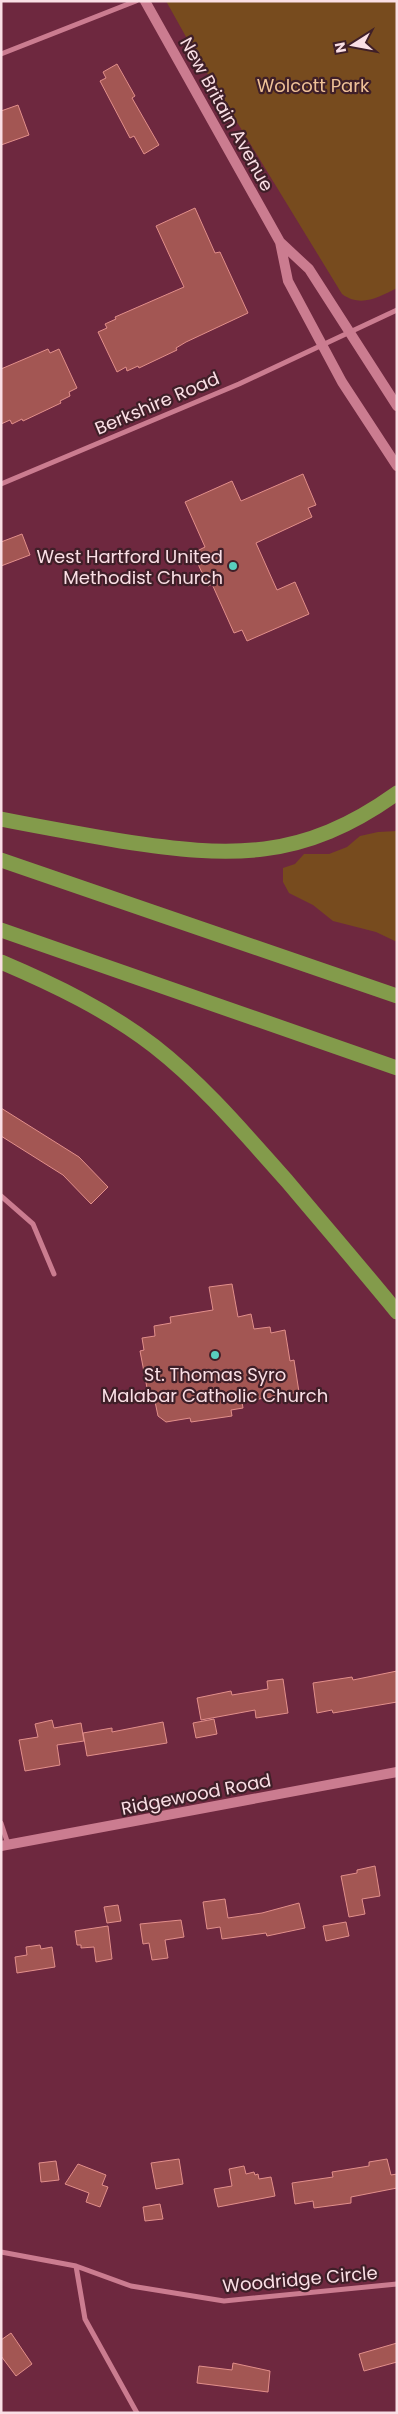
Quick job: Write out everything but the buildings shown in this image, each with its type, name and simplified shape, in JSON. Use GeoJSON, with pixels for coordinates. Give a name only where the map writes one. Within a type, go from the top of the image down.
{"type":"FeatureCollection","features":[{"type":"Feature","properties":{"kind":"highway"},"geometry":{"type":"LineString","coordinates":[[1,819],[175,849],[233,852],[278,847],[324,835],[363,816],[397,793]]}},
{"type":"Feature","properties":{"kind":"highway"},"geometry":{"type":"LineString","coordinates":[[1,860],[397,996]]}},
{"type":"Feature","properties":{"kind":"highway"},"geometry":{"type":"LineString","coordinates":[[1,930],[397,1068]]}},
{"type":"Feature","properties":{"kind":"highway"},"geometry":{"type":"LineString","coordinates":[[1,962],[87,1003],[137,1034],[175,1065],[224,1111],[250,1139],[397,1312]]}},
{"type":"Feature","properties":{"kind":"main road","name":"New Britain Avenue"},"geometry":{"type":"LineString","coordinates":[[145,1],[280,242],[288,281],[322,346],[366,420],[397,466]]}},
{"type":"Feature","properties":{"kind":"main road","name":"New Britain Avenue"},"geometry":{"type":"LineString","coordinates":[[280,242],[310,269],[397,406]]}},
{"type":"Feature","properties":{"kind":"main road","name":"Ridgewood Road"},"geometry":{"type":"LineString","coordinates":[[5,1846],[397,1772]]}},
{"type":"Feature","properties":{"kind":"street"},"geometry":{"type":"LineString","coordinates":[[1,54],[136,1]]}},
{"type":"Feature","properties":{"kind":"street","name":"Berkshire Road"},"geometry":{"type":"LineString","coordinates":[[1,484],[239,384],[397,310]]}},
{"type":"Feature","properties":{"kind":"street"},"geometry":{"type":"LineString","coordinates":[[1,1196],[33,1224],[54,1274]]}},
{"type":"Feature","properties":{"kind":"street"},"geometry":{"type":"LineString","coordinates":[[1,1823],[5,1846]]}},
{"type":"Feature","properties":{"kind":"street","name":"Woodridge Circle"},"geometry":{"type":"LineString","coordinates":[[1,2252],[76,2266],[132,2286],[224,2301],[397,2284]]}},
{"type":"Feature","properties":{"kind":"street"},"geometry":{"type":"LineString","coordinates":[[76,2266],[84,2320],[137,2413]]}},
{"type":"Feature","properties":{"kind":"green space","name":"Wolcott Park"},"geometry":{"type":"Polygon","coordinates":[[[166,1],[397,1],[397,288],[377,298],[363,301],[349,298],[342,294],[199,60],[166,1]]]}},
{"type":"Feature","properties":{"kind":"green space"},"geometry":{"type":"Polygon","coordinates":[[[397,831],[397,942],[376,932],[333,921],[313,905],[289,893],[283,882],[283,868],[295,864],[304,854],[329,854],[347,847],[360,836],[378,832],[397,831]]]}},
{"type":"Feature","properties":{"kind":"place","name":"West Hartford United Methodist Church"},"geometry":{"type":"Point","coordinates":[233,566]}},
{"type":"Feature","properties":{"kind":"place","name":"St. Thomas Syro Malabar Catholic Church"},"geometry":{"type":"Point","coordinates":[215,1355]}}]}
